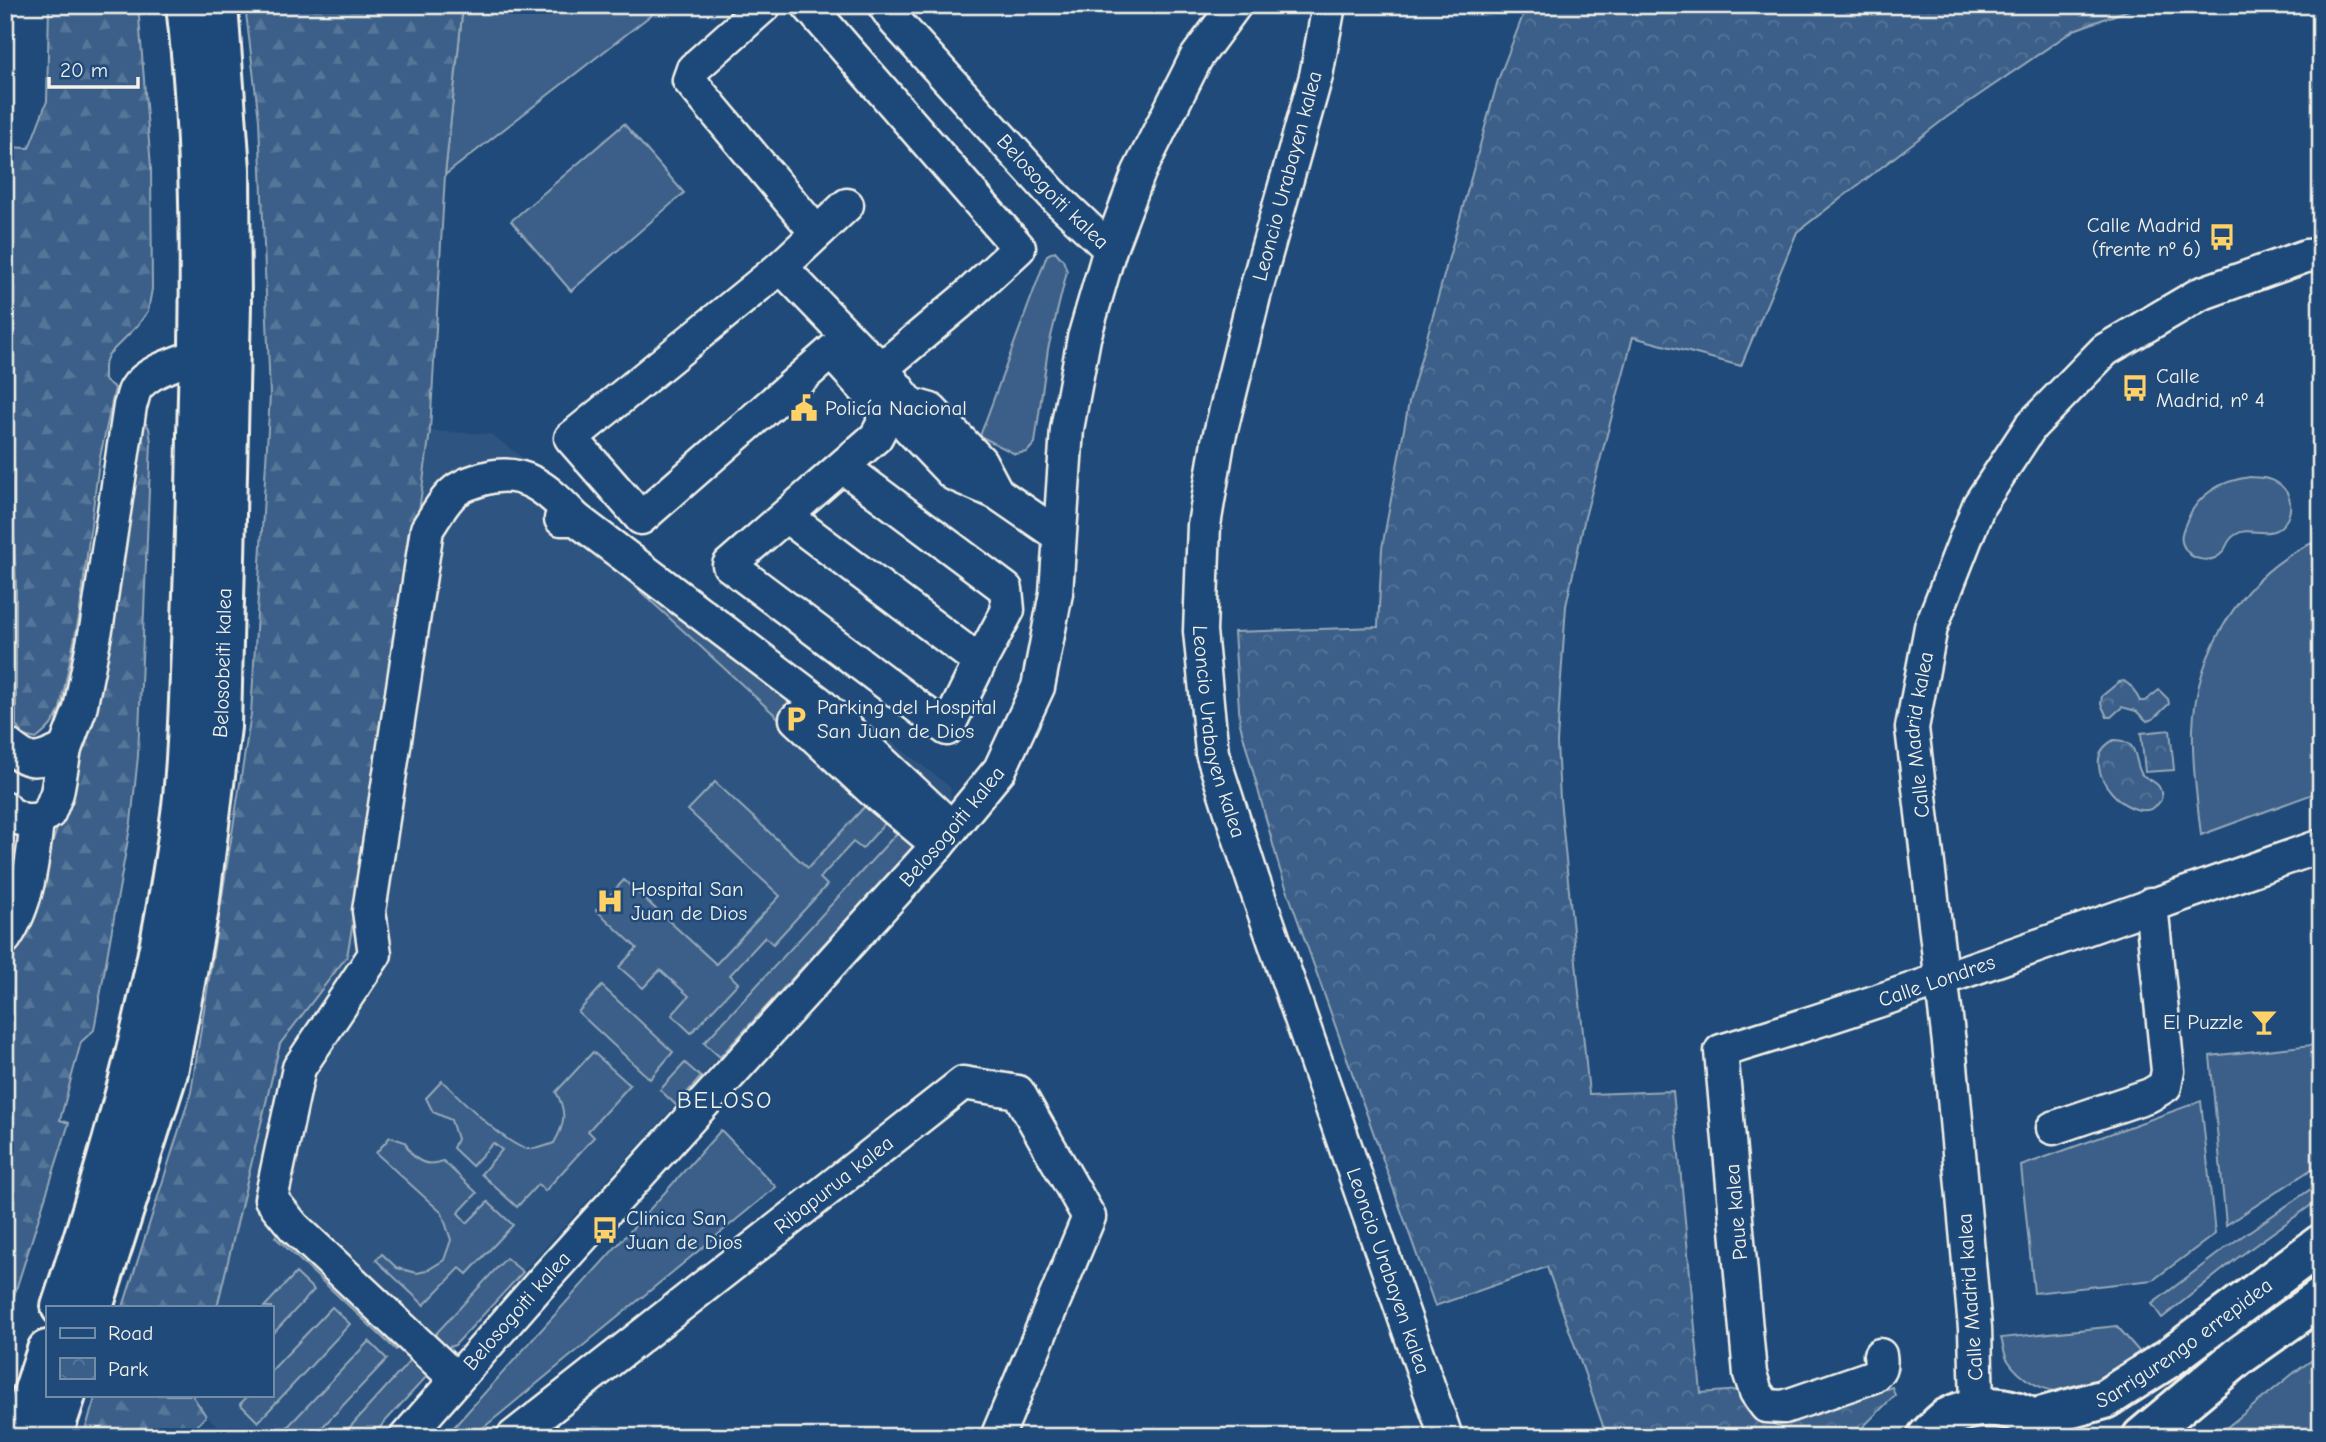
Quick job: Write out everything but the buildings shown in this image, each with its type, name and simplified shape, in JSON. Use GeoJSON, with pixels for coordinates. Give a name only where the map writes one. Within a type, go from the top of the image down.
{"type":"FeatureCollection","features":[{"type":"Feature","properties":{"kind":"main road","name":"Belosobeiti kalea"},"geometry":{"type":"LineString","coordinates":[[61,1306],[131,1075],[167,899],[182,805],[188,716],[199,355],[200,188],[197,115],[186,5]]}},
{"type":"Feature","properties":{"kind":"main road","name":"Belosobeiti kalea"},"geometry":{"type":"LineString","coordinates":[[93,1306],[168,1072],[198,914],[221,727],[231,305],[230,196],[218,5]]}},
{"type":"Feature","properties":{"kind":"main road","name":"Sarrigurengo errepidea"},"geometry":{"type":"LineString","coordinates":[[2047,1427],[2105,1399],[2169,1358],[2321,1244]]}},
{"type":"Feature","properties":{"kind":"main road"},"geometry":{"type":"LineString","coordinates":[[2142,1437],[2239,1356],[2321,1298]]}},
{"type":"Feature","properties":{"kind":"main road"},"geometry":{"type":"LineString","coordinates":[[15,1437],[26,1414],[46,1353]]}},
{"type":"Feature","properties":{"kind":"main road"},"geometry":{"type":"LineString","coordinates":[[52,1437],[66,1396]]}},
{"type":"Feature","properties":{"kind":"main road"},"geometry":{"type":"LineString","coordinates":[[1927,1437],[1946,1419],[1976,1408],[2007,1408],[2047,1427]]}},
{"type":"Feature","properties":{"kind":"street"},"geometry":{"type":"LineString","coordinates":[[765,5],[694,69],[689,80],[816,232]]}},
{"type":"Feature","properties":{"kind":"street"},"geometry":{"type":"LineString","coordinates":[[808,5],[1019,248],[963,300],[882,368]]}},
{"type":"Feature","properties":{"kind":"street","name":"Belosogoiti kalea"},"geometry":{"type":"LineString","coordinates":[[406,1437],[945,836],[1000,769],[1038,687],[1055,593],[1067,429],[1084,338],[1110,249],[1039,179],[896,22],[884,5]]}},
{"type":"Feature","properties":{"kind":"street"},"geometry":{"type":"LineString","coordinates":[[1110,249],[1139,172],[1196,58],[1235,5]]}},
{"type":"Feature","properties":{"kind":"street","name":"Leoncio Urabayen kalea"},"geometry":{"type":"LineString","coordinates":[[1329,5],[1316,76],[1254,296],[1218,442],[1204,525],[1200,631],[1212,752],[1253,880],[1446,1437]]}},
{"type":"Feature","properties":{"kind":"street"},"geometry":{"type":"LineString","coordinates":[[839,344],[641,518],[571,438],[781,267],[847,205]]}},
{"type":"Feature","properties":{"kind":"street","name":"Calle Madrid kalea"},"geometry":{"type":"LineString","coordinates":[[1976,1408],[1975,1321],[1943,979],[1912,728],[1931,627],[1979,505],[2031,426],[2105,350],[2200,294],[2306,256],[2321,255]]}},
{"type":"Feature","properties":{"kind":"street"},"geometry":{"type":"LineString","coordinates":[[781,267],[839,344],[883,409],[883,424],[876,437],[729,565],[947,729],[1008,610],[1006,589],[843,467]]}},
{"type":"Feature","properties":{"kind":"street"},"geometry":{"type":"LineString","coordinates":[[839,344],[882,368],[910,404],[909,428],[953,474],[997,493],[1058,535]]}},
{"type":"Feature","properties":{"kind":"street"},"geometry":{"type":"LineString","coordinates":[[5,808],[23,820],[37,820],[49,813],[57,793],[65,749],[80,709],[136,389],[145,380],[199,355]]}},
{"type":"Feature","properties":{"kind":"street"},"geometry":{"type":"LineString","coordinates":[[456,1379],[294,1227],[271,1199],[299,1068],[375,954],[369,911],[427,529],[450,496],[464,484],[498,474],[529,478],[557,499],[569,519],[818,702],[945,836]]}},
{"type":"Feature","properties":{"kind":"street"},"geometry":{"type":"LineString","coordinates":[[786,516],[980,662]]}},
{"type":"Feature","properties":{"kind":"street"},"geometry":{"type":"LineString","coordinates":[[796,719],[872,789],[945,836]]}},
{"type":"Feature","properties":{"kind":"street"},"geometry":{"type":"LineString","coordinates":[[5,744],[24,759],[43,759],[65,749]]}},
{"type":"Feature","properties":{"kind":"street"},"geometry":{"type":"LineString","coordinates":[[5,938],[25,893],[33,861],[37,820]]}},
{"type":"Feature","properties":{"kind":"street","name":"Calle Londres"},"geometry":{"type":"LineString","coordinates":[[1721,1051],[2005,959],[2151,904],[2321,846]]}},
{"type":"Feature","properties":{"kind":"street"},"geometry":{"type":"LineString","coordinates":[[2053,1128],[2150,1095],[2165,1086],[2168,1072],[2151,904]]}},
{"type":"Feature","properties":{"kind":"street","name":"Paue kalea"},"geometry":{"type":"LineString","coordinates":[[1721,1051],[1750,1374],[1756,1392],[1766,1406],[1784,1407],[1871,1377],[1878,1372],[1881,1365],[1880,1355]]}},
{"type":"Feature","properties":{"kind":"street","name":"Ribapurua kalea"},"geometry":{"type":"LineString","coordinates":[[513,1437],[963,1083],[1018,1092],[1088,1217],[996,1437]]}},
{"type":"Feature","properties":{"kind":"shaded area","name":"Hospital San Juan de Dios"},"geometry":{"type":"Polygon","coordinates":[[[430,431],[491,434],[626,534],[950,787],[951,805],[371,1437],[231,1437],[206,1416],[193,1396],[273,1396],[273,1306],[217,1306],[280,1044],[347,956],[394,693],[430,431]]]}},
{"type":"Feature","properties":{"kind":"green space"},"geometry":{"type":"Polygon","coordinates":[[[49,5],[138,5],[151,167],[152,289],[148,311],[108,355],[104,366],[104,380],[115,388],[99,462],[79,617],[60,709],[51,726],[36,739],[24,736],[16,725],[16,586],[5,302],[5,147],[29,148],[47,101],[49,5]]]}},
{"type":"Feature","properties":{"kind":"green space"},"geometry":{"type":"Polygon","coordinates":[[[245,5],[463,5],[445,175],[430,431],[394,693],[347,956],[280,1044],[217,1306],[123,1306],[191,1092],[251,714],[270,395],[259,120],[245,5]]]}},
{"type":"Feature","properties":{"kind":"green space"},"geometry":{"type":"Polygon","coordinates":[[[463,5],[664,5],[445,175],[463,5]]]}},
{"type":"Feature","properties":{"kind":"green space"},"geometry":{"type":"Polygon","coordinates":[[[1527,5],[2142,5],[2074,30],[1947,117],[1797,232],[1741,366],[1633,337],[1585,517],[1566,606],[1557,743],[1589,1094],[1673,1091],[1701,1393],[1740,1390],[1750,1413],[1778,1426],[1892,1387],[1895,1395],[1861,1429],[1847,1437],[1607,1437],[1547,1267],[1435,1306],[1280,870],[1240,724],[1234,632],[1378,627],[1382,548],[1409,402],[1498,80],[1527,5]]]}},
{"type":"Feature","properties":{"kind":"green space"},"geometry":{"type":"Polygon","coordinates":[[[624,124],[684,193],[571,291],[511,221],[624,124]]]}},
{"type":"Feature","properties":{"kind":"green space"},"geometry":{"type":"Polygon","coordinates":[[[1055,251],[1063,260],[1067,271],[1048,349],[1035,443],[1027,452],[1015,454],[980,436],[1047,255],[1055,251]]]}},
{"type":"Feature","properties":{"kind":"green space"},"geometry":{"type":"Polygon","coordinates":[[[144,421],[149,428],[151,442],[138,756],[131,822],[94,1030],[81,1042],[60,1120],[69,1123],[5,1324],[5,963],[19,943],[61,817],[144,421]]]}},
{"type":"Feature","properties":{"kind":"green space"},"geometry":{"type":"Polygon","coordinates":[[[2250,477],[2267,478],[2282,487],[2289,499],[2287,519],[2271,532],[2240,532],[2231,538],[2223,552],[2213,559],[2201,559],[2191,555],[2183,545],[2182,535],[2195,505],[2219,486],[2250,477]]]}},
{"type":"Feature","properties":{"kind":"green space"},"geometry":{"type":"Polygon","coordinates":[[[2312,543],[2321,644],[2321,791],[2201,835],[2193,728],[2203,672],[2227,619],[2244,596],[2264,575],[2287,557],[2312,543]]]}},
{"type":"Feature","properties":{"kind":"green space"},"geometry":{"type":"Polygon","coordinates":[[[632,576],[803,705],[785,724],[628,580],[632,576]]]}},
{"type":"Feature","properties":{"kind":"green space"},"geometry":{"type":"Polygon","coordinates":[[[2124,681],[2132,687],[2140,701],[2145,701],[2159,690],[2169,704],[2147,721],[2136,711],[2122,707],[2111,717],[2107,717],[2101,704],[2102,696],[2124,681]]]}},
{"type":"Feature","properties":{"kind":"green space"},"geometry":{"type":"Polygon","coordinates":[[[2170,730],[2174,770],[2145,772],[2141,733],[2170,730]]]}},
{"type":"Feature","properties":{"kind":"green space"},"geometry":{"type":"Polygon","coordinates":[[[2114,740],[2123,741],[2132,747],[2142,775],[2161,790],[2161,800],[2150,809],[2137,809],[2124,803],[2103,779],[2099,764],[2102,751],[2114,740]]]}},
{"type":"Feature","properties":{"kind":"green space"},"geometry":{"type":"Polygon","coordinates":[[[715,782],[808,868],[867,804],[887,821],[862,849],[853,842],[820,878],[827,885],[773,944],[765,937],[730,975],[738,983],[691,1033],[672,1015],[689,996],[660,970],[643,988],[619,967],[637,948],[596,910],[624,880],[716,964],[780,896],[688,810],[715,782]]]}},
{"type":"Feature","properties":{"kind":"green space"},"geometry":{"type":"Polygon","coordinates":[[[898,832],[914,846],[720,1057],[704,1043],[898,832]]]}},
{"type":"Feature","properties":{"kind":"green space"},"geometry":{"type":"Polygon","coordinates":[[[5,853],[22,858],[5,914],[5,853]]]}},
{"type":"Feature","properties":{"kind":"green space"},"geometry":{"type":"Polygon","coordinates":[[[602,986],[673,1052],[650,1079],[578,1012],[602,986]]]}},
{"type":"Feature","properties":{"kind":"green space"},"geometry":{"type":"Polygon","coordinates":[[[2321,1044],[2321,1163],[2226,1225],[2210,1056],[2321,1044]]]}},
{"type":"Feature","properties":{"kind":"green space"},"geometry":{"type":"Polygon","coordinates":[[[593,1052],[630,1085],[588,1131],[594,1137],[545,1191],[538,1184],[517,1207],[481,1174],[502,1150],[493,1143],[472,1166],[453,1148],[457,1139],[451,1120],[433,1112],[426,1098],[442,1081],[507,1139],[527,1149],[541,1148],[554,1143],[562,1124],[562,1106],[556,1092],[593,1052]]]}},
{"type":"Feature","properties":{"kind":"green space"},"geometry":{"type":"Polygon","coordinates":[[[685,1063],[701,1077],[676,1105],[660,1090],[685,1063]]]}},
{"type":"Feature","properties":{"kind":"green space"},"geometry":{"type":"Polygon","coordinates":[[[2201,1101],[2215,1234],[2153,1280],[2034,1293],[2021,1166],[2201,1101]]]}},
{"type":"Feature","properties":{"kind":"green space"},"geometry":{"type":"Polygon","coordinates":[[[721,1130],[776,1187],[472,1437],[445,1437],[721,1130]]]}},
{"type":"Feature","properties":{"kind":"green space"},"geometry":{"type":"Polygon","coordinates":[[[390,1137],[405,1142],[419,1161],[443,1161],[477,1193],[458,1213],[467,1223],[488,1202],[513,1225],[467,1274],[460,1268],[424,1305],[376,1260],[382,1254],[397,1268],[417,1273],[426,1271],[444,1260],[451,1240],[442,1213],[376,1153],[390,1137]]]}},
{"type":"Feature","properties":{"kind":"green space"},"geometry":{"type":"Polygon","coordinates":[[[2321,1182],[2321,1198],[2236,1259],[2162,1318],[2152,1304],[2228,1246],[2321,1182]]]}},
{"type":"Feature","properties":{"kind":"green space"},"geometry":{"type":"Polygon","coordinates":[[[282,1229],[404,1343],[396,1350],[275,1237],[282,1229]]]}},
{"type":"Feature","properties":{"kind":"green space"},"geometry":{"type":"Polygon","coordinates":[[[506,1258],[523,1272],[455,1345],[442,1349],[430,1340],[506,1258]]]}},
{"type":"Feature","properties":{"kind":"green space"},"geometry":{"type":"Polygon","coordinates":[[[296,1273],[314,1290],[273,1334],[273,1306],[265,1306],[296,1273]]]}},
{"type":"Feature","properties":{"kind":"green space"},"geometry":{"type":"Polygon","coordinates":[[[332,1307],[350,1324],[258,1422],[240,1404],[248,1396],[273,1396],[273,1369],[332,1307]]]}},
{"type":"Feature","properties":{"kind":"green space"},"geometry":{"type":"Polygon","coordinates":[[[2117,1326],[2144,1357],[2091,1384],[2064,1391],[2036,1385],[2019,1374],[2007,1359],[2001,1338],[2117,1326]]]}},
{"type":"Feature","properties":{"kind":"green space"},"geometry":{"type":"Polygon","coordinates":[[[369,1341],[387,1359],[313,1437],[278,1437],[369,1341]]]}},
{"type":"Feature","properties":{"kind":"green space"},"geometry":{"type":"Polygon","coordinates":[[[417,1353],[428,1366],[427,1376],[371,1437],[341,1437],[417,1353]]]}},
{"type":"Feature","properties":{"kind":"green space"},"geometry":{"type":"Polygon","coordinates":[[[2321,1354],[2321,1437],[2215,1437],[2295,1372],[2321,1354]]]}},
{"type":"Feature","properties":{"kind":"green space"},"geometry":{"type":"Polygon","coordinates":[[[96,1396],[193,1396],[206,1416],[187,1437],[83,1437],[96,1396]]]}},
{"type":"Feature","properties":{"kind":"place","name":"Calle Madrid (frente nº 6)"},"geometry":{"type":"Point","coordinates":[2222,237]}},
{"type":"Feature","properties":{"kind":"place","name":"Calle Madrid, nº 4"},"geometry":{"type":"Point","coordinates":[2135,388]}},
{"type":"Feature","properties":{"kind":"place","name":"Policía Nacional"},"geometry":{"type":"Point","coordinates":[804,408]}},
{"type":"Feature","properties":{"kind":"place","name":"Parking del Hospital San Juan de Dios"},"geometry":{"type":"Point","coordinates":[796,719]}},
{"type":"Feature","properties":{"kind":"place","name":"Hospital San Juan de Dios"},"geometry":{"type":"Point","coordinates":[610,901]}},
{"type":"Feature","properties":{"kind":"place","name":"El Puzzle"},"geometry":{"type":"Point","coordinates":[2264,1022]}},
{"type":"Feature","properties":{"kind":"place","name":"Clinica San Juan de Dios"},"geometry":{"type":"Point","coordinates":[605,1230]}},
{"type":"Feature","properties":{"kind":"district","name":"BELOSO"},"geometry":{"type":"Point","coordinates":[725,1100]}}]}
